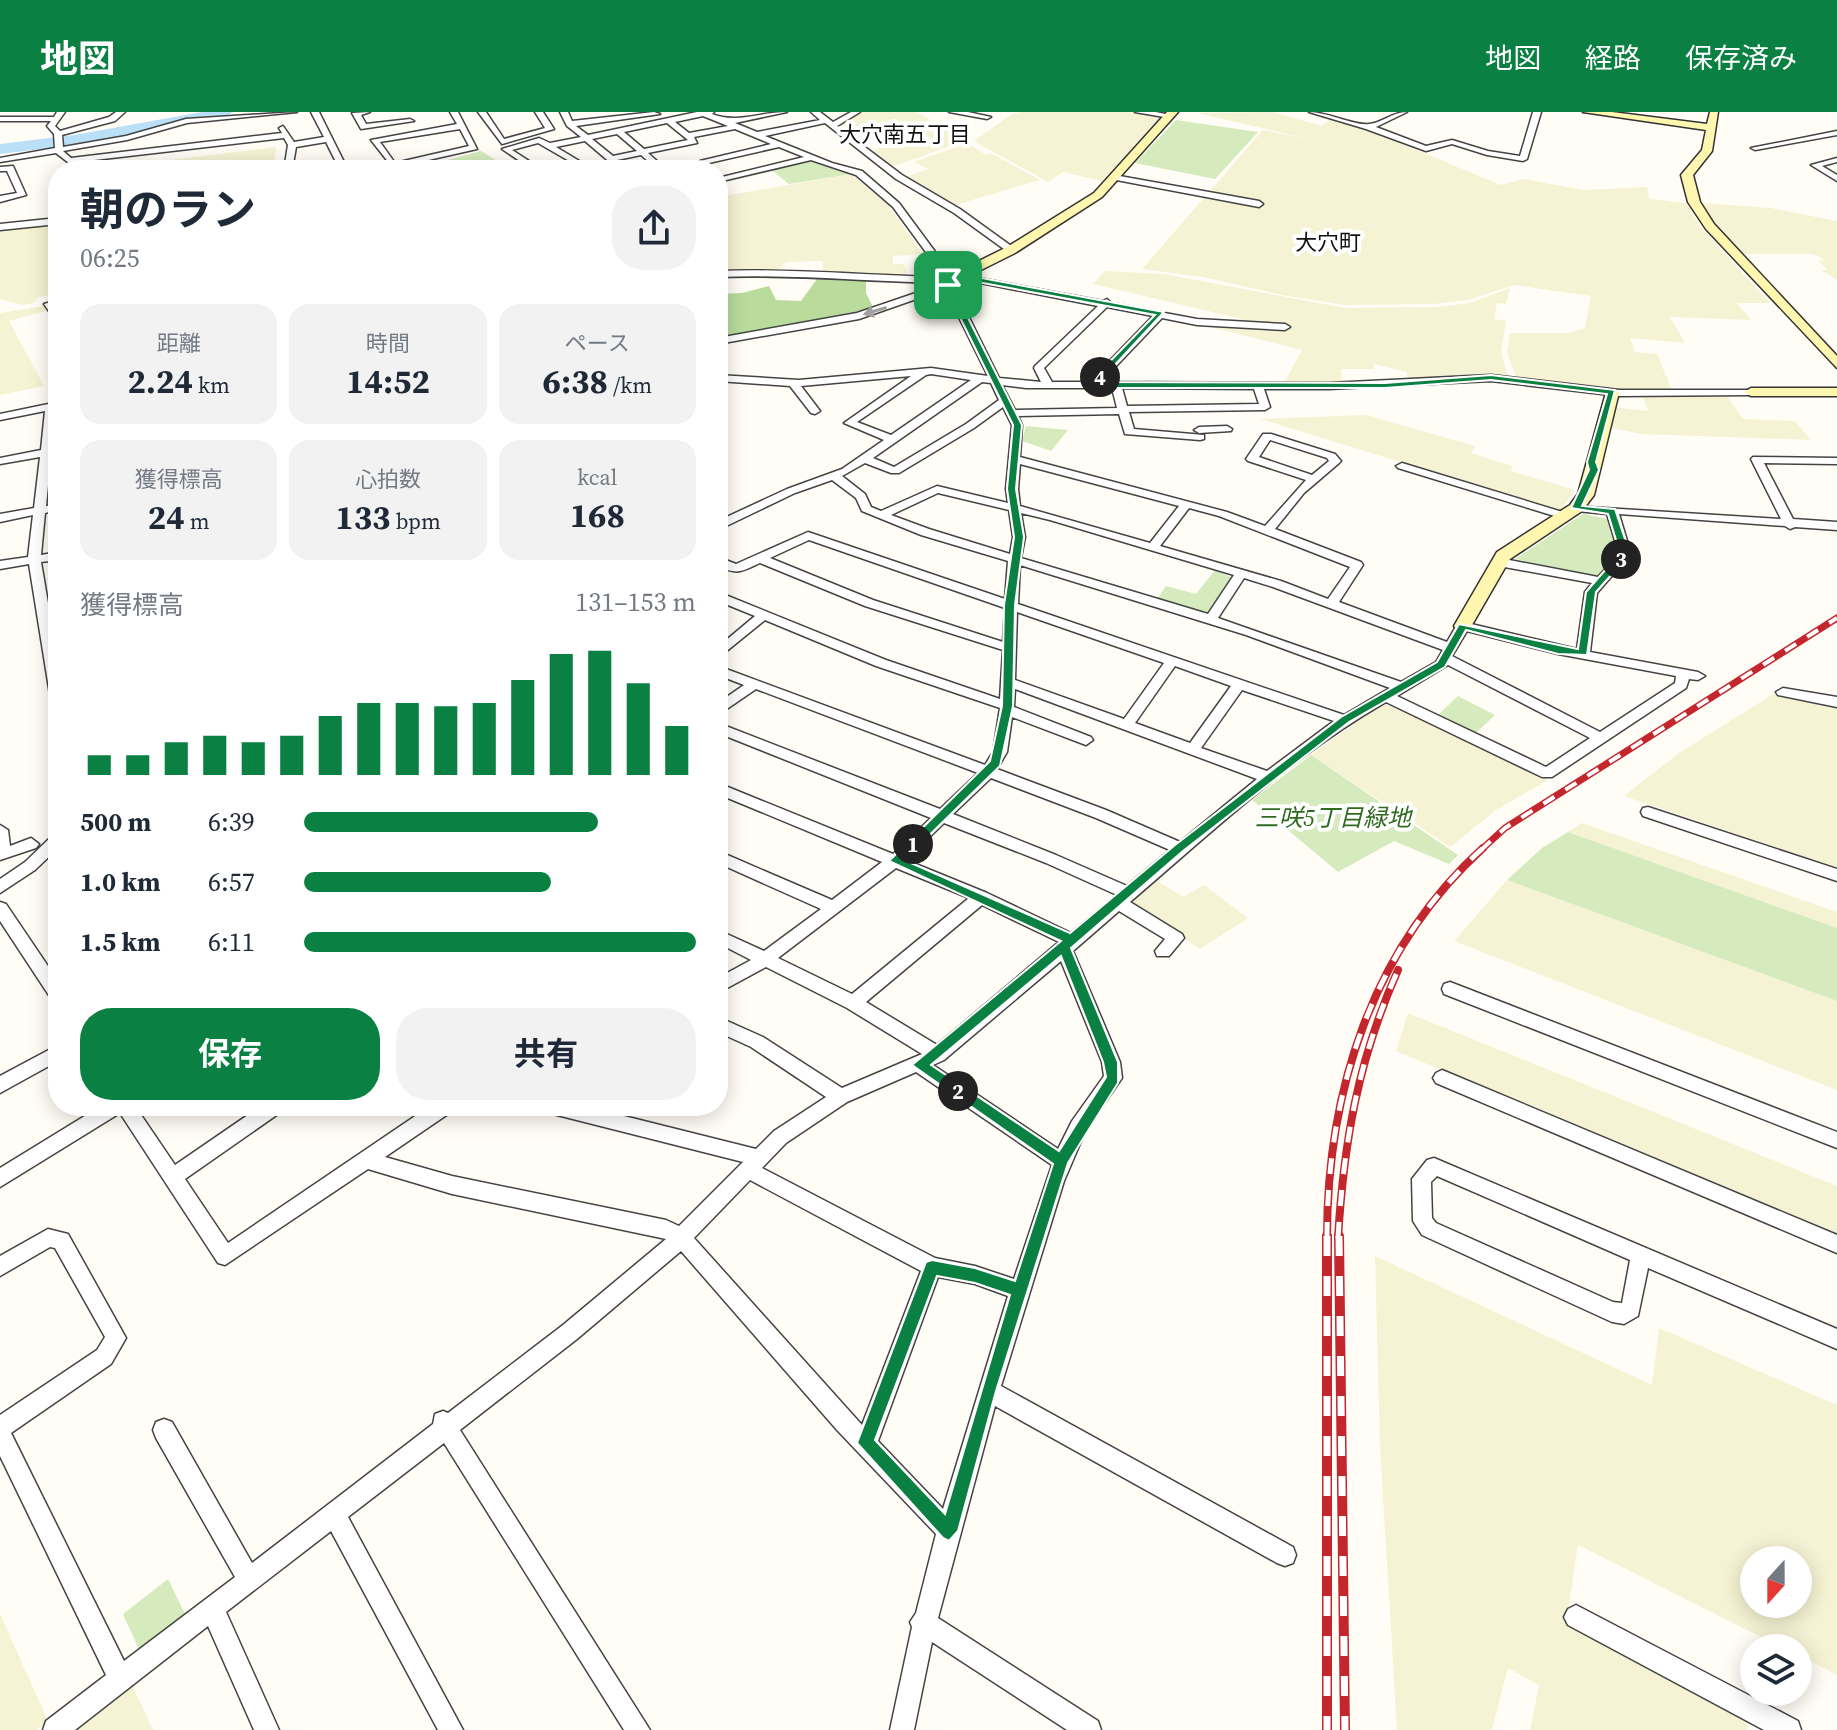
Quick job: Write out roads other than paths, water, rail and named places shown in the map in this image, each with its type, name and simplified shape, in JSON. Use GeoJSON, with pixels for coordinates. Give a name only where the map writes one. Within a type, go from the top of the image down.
{"type":"FeatureCollection","features":[{"type":"Feature","properties":{"kind":"street"},"geometry":{"type":"LineString","coordinates":[[2,130],[52,122],[61,112]]}},
{"type":"Feature","properties":{"kind":"street"},"geometry":{"type":"LineString","coordinates":[[0,160],[58,143],[121,112]]}},
{"type":"Feature","properties":{"kind":"street"},"geometry":{"type":"LineString","coordinates":[[58,143],[127,138],[186,121],[293,112]]}},
{"type":"Feature","properties":{"kind":"street"},"geometry":{"type":"LineString","coordinates":[[315,112],[339,160]]}},
{"type":"Feature","properties":{"kind":"street"},"geometry":{"type":"LineString","coordinates":[[366,112],[356,113],[364,127],[410,121]]}},
{"type":"Feature","properties":{"kind":"street"},"geometry":{"type":"LineString","coordinates":[[405,112],[433,157]]}},
{"type":"Feature","properties":{"kind":"street"},"geometry":{"type":"LineString","coordinates":[[420,160],[474,147],[454,112]]}},
{"type":"Feature","properties":{"kind":"street"},"geometry":{"type":"LineString","coordinates":[[482,112],[502,142],[550,129],[538,116]]}},
{"type":"Feature","properties":{"kind":"street"},"geometry":{"type":"LineString","coordinates":[[566,112],[570,124],[611,159],[694,141],[667,116],[636,114],[570,124]]}},
{"type":"Feature","properties":{"kind":"street"},"geometry":{"type":"LineString","coordinates":[[549,146],[667,116],[705,112],[811,158],[859,173],[896,205],[953,281],[1017,425],[1014,459],[1019,537],[1010,605],[1007,708],[1000,752],[988,772],[895,861],[766,959],[728,980]]}},
{"type":"Feature","properties":{"kind":"street"},"geometry":{"type":"LineString","coordinates":[[688,136],[783,112]]}},
{"type":"Feature","properties":{"kind":"street"},"geometry":{"type":"LineString","coordinates":[[815,112],[899,177],[957,211],[1011,250]]}},
{"type":"Feature","properties":{"kind":"street"},"geometry":{"type":"LineString","coordinates":[[756,135],[828,123],[856,112]]}},
{"type":"Feature","properties":{"kind":"street"},"geometry":{"type":"LineString","coordinates":[[953,112],[991,115]]}},
{"type":"Feature","properties":{"kind":"street"},"geometry":{"type":"LineString","coordinates":[[1139,112],[1172,114]]}},
{"type":"Feature","properties":{"kind":"street"},"geometry":{"type":"LineString","coordinates":[[1313,112],[1369,127],[1426,149],[1452,142],[1487,153],[1523,159],[1537,112]]}},
{"type":"Feature","properties":{"kind":"street"},"geometry":{"type":"LineString","coordinates":[[1369,127],[1403,112]]}},
{"type":"Feature","properties":{"kind":"street"},"geometry":{"type":"LineString","coordinates":[[1588,112],[1712,128]]}},
{"type":"Feature","properties":{"kind":"street"},"geometry":{"type":"LineString","coordinates":[[1714,113],[1707,151],[1687,175],[1694,202],[1730,250],[1837,364]]}},
{"type":"Feature","properties":{"kind":"street"},"geometry":{"type":"LineString","coordinates":[[728,339],[859,316],[953,281],[1011,250],[1098,195],[1172,114]]}},
{"type":"Feature","properties":{"kind":"street"},"geometry":{"type":"LineString","coordinates":[[277,115],[292,145],[288,160]]}},
{"type":"Feature","properties":{"kind":"street"},"geometry":{"type":"LineString","coordinates":[[975,126],[991,115]]}},
{"type":"Feature","properties":{"kind":"street"},"geometry":{"type":"LineString","coordinates":[[0,119],[52,122]]}},
{"type":"Feature","properties":{"kind":"street"},"geometry":{"type":"LineString","coordinates":[[2,130],[18,119]]}},
{"type":"Feature","properties":{"kind":"street"},"geometry":{"type":"LineString","coordinates":[[52,122],[58,143],[71,160],[286,135]]}},
{"type":"Feature","properties":{"kind":"street"},"geometry":{"type":"LineString","coordinates":[[389,160],[375,140],[462,126]]}},
{"type":"Feature","properties":{"kind":"street"},"geometry":{"type":"LineString","coordinates":[[189,146],[193,131],[237,127],[235,141]]}},
{"type":"Feature","properties":{"kind":"street"},"geometry":{"type":"LineString","coordinates":[[617,130],[651,160]]}},
{"type":"Feature","properties":{"kind":"street"},"geometry":{"type":"LineString","coordinates":[[1755,148],[1837,133]]}},
{"type":"Feature","properties":{"kind":"street"},"geometry":{"type":"LineString","coordinates":[[1822,136],[1837,143]]}},
{"type":"Feature","properties":{"kind":"street"},"geometry":{"type":"LineString","coordinates":[[292,145],[328,139]]}},
{"type":"Feature","properties":{"kind":"street"},"geometry":{"type":"LineString","coordinates":[[523,160],[506,149],[539,140],[573,160]]}},
{"type":"Feature","properties":{"kind":"street"},"geometry":{"type":"LineString","coordinates":[[715,160],[781,144]]}},
{"type":"Feature","properties":{"kind":"street"},"geometry":{"type":"LineString","coordinates":[[568,157],[601,151]]}},
{"type":"Feature","properties":{"kind":"street"},"geometry":{"type":"LineString","coordinates":[[728,178],[811,158]]}},
{"type":"Feature","properties":{"kind":"street"},"geometry":{"type":"LineString","coordinates":[[1837,161],[1815,165],[1837,179]]}},
{"type":"Feature","properties":{"kind":"street"},"geometry":{"type":"LineString","coordinates":[[0,169],[10,168],[22,195],[0,199]]}},
{"type":"Feature","properties":{"kind":"street"},"geometry":{"type":"LineString","coordinates":[[1114,177],[1259,204]]}},
{"type":"Feature","properties":{"kind":"street"},"geometry":{"type":"LineString","coordinates":[[0,227],[48,221]]}},
{"type":"Feature","properties":{"kind":"street"},"geometry":{"type":"LineString","coordinates":[[728,274],[772,272],[863,279],[953,281],[1107,302],[1197,322],[1285,327]]}},
{"type":"Feature","properties":{"kind":"street"},"geometry":{"type":"LineString","coordinates":[[1048,385],[1039,368],[1107,302]]}},
{"type":"Feature","properties":{"kind":"street"},"geometry":{"type":"LineString","coordinates":[[1092,385],[1161,314]]}},
{"type":"Feature","properties":{"kind":"street"},"geometry":{"type":"LineString","coordinates":[[892,439],[849,423],[923,372]]}},
{"type":"Feature","properties":{"kind":"street"},"geometry":{"type":"LineString","coordinates":[[728,379],[793,383],[923,372],[1048,385],[1385,386],[1481,378],[1612,392],[1837,392]]}},
{"type":"Feature","properties":{"kind":"street"},"geometry":{"type":"LineString","coordinates":[[728,521],[791,491],[834,476],[979,379]]}},
{"type":"Feature","properties":{"kind":"street"},"geometry":{"type":"LineString","coordinates":[[793,383],[815,411]]}},
{"type":"Feature","properties":{"kind":"street"},"geometry":{"type":"LineString","coordinates":[[1116,385],[1129,432],[1200,437],[1227,429]]}},
{"type":"Feature","properties":{"kind":"street"},"geometry":{"type":"LineString","coordinates":[[1013,413],[1265,407],[1258,385]]}},
{"type":"Feature","properties":{"kind":"street"},"geometry":{"type":"LineString","coordinates":[[55,1730],[335,1515],[445,1424],[570,1332],[681,1237],[780,1137],[841,1097],[938,1055],[1179,848],[1345,720],[1449,653],[1499,562],[1570,512],[1594,470],[1592,462],[1612,392]]}},
{"type":"Feature","properties":{"kind":"street"},"geometry":{"type":"LineString","coordinates":[[864,458],[895,471],[1006,400]]}},
{"type":"Feature","properties":{"kind":"street"},"geometry":{"type":"LineString","coordinates":[[0,417],[48,406]]}},
{"type":"Feature","properties":{"kind":"street"},"geometry":{"type":"LineString","coordinates":[[1192,407],[1200,437]]}},
{"type":"Feature","properties":{"kind":"street"},"geometry":{"type":"LineString","coordinates":[[1267,531],[1314,479],[1335,461],[1331,456],[1267,436],[1252,459],[1314,479]]}},
{"type":"Feature","properties":{"kind":"street"},"geometry":{"type":"LineString","coordinates":[[0,461],[48,453]]}},
{"type":"Feature","properties":{"kind":"street"},"geometry":{"type":"LineString","coordinates":[[1014,459],[1186,504],[1357,565],[1331,604]]}},
{"type":"Feature","properties":{"kind":"street"},"geometry":{"type":"LineString","coordinates":[[1790,525],[1757,459],[1837,461]]}},
{"type":"Feature","properties":{"kind":"street"},"geometry":{"type":"LineString","coordinates":[[1402,466],[1570,512],[1612,511],[1837,526]]}},
{"type":"Feature","properties":{"kind":"street"},"geometry":{"type":"LineString","coordinates":[[48,470],[39,511],[34,560],[48,632]]}},
{"type":"Feature","properties":{"kind":"street"},"geometry":{"type":"LineString","coordinates":[[834,476],[861,496],[866,509],[1015,560],[1211,619],[1392,692],[1547,773],[1681,685],[1683,673]]}},
{"type":"Feature","properties":{"kind":"street"},"geometry":{"type":"LineString","coordinates":[[881,515],[937,489],[1015,508],[1241,574],[1331,604],[1449,653],[1601,738]]}},
{"type":"Feature","properties":{"kind":"street"},"geometry":{"type":"LineString","coordinates":[[1152,548],[1186,504]]}},
{"type":"Feature","properties":{"kind":"street"},"geometry":{"type":"LineString","coordinates":[[0,518],[48,509]]}},
{"type":"Feature","properties":{"kind":"street"},"geometry":{"type":"LineString","coordinates":[[1583,653],[1591,592],[1625,554],[1612,511]]}},
{"type":"Feature","properties":{"kind":"street"},"geometry":{"type":"LineString","coordinates":[[728,565],[736,569],[808,536],[1345,720]]}},
{"type":"Feature","properties":{"kind":"street"},"geometry":{"type":"LineString","coordinates":[[0,565],[48,558]]}},
{"type":"Feature","properties":{"kind":"street"},"geometry":{"type":"LineString","coordinates":[[759,558],[869,603],[1009,648]]}},
{"type":"Feature","properties":{"kind":"street"},"geometry":{"type":"LineString","coordinates":[[1499,562],[1602,581]]}},
{"type":"Feature","properties":{"kind":"street"},"geometry":{"type":"LineString","coordinates":[[1211,619],[1241,574]]}},
{"type":"Feature","properties":{"kind":"street"},"geometry":{"type":"LineString","coordinates":[[728,601],[761,617],[1086,740]]}},
{"type":"Feature","properties":{"kind":"street"},"geometry":{"type":"LineString","coordinates":[[728,645],[761,617]]}},
{"type":"Feature","properties":{"kind":"street"},"geometry":{"type":"LineString","coordinates":[[1463,626],[1558,650],[1698,676]]}},
{"type":"Feature","properties":{"kind":"street"},"geometry":{"type":"LineString","coordinates":[[1127,725],[1172,661]]}},
{"type":"Feature","properties":{"kind":"street"},"geometry":{"type":"LineString","coordinates":[[728,674],[1179,848]]}},
{"type":"Feature","properties":{"kind":"street"},"geometry":{"type":"LineString","coordinates":[[1008,682],[1270,778]]}},
{"type":"Feature","properties":{"kind":"street"},"geometry":{"type":"LineString","coordinates":[[728,703],[754,684]]}},
{"type":"Feature","properties":{"kind":"street"},"geometry":{"type":"LineString","coordinates":[[1193,749],[1239,684]]}},
{"type":"Feature","properties":{"kind":"street"},"geometry":{"type":"LineString","coordinates":[[1783,692],[1837,702]]}},
{"type":"Feature","properties":{"kind":"street"},"geometry":{"type":"LineString","coordinates":[[728,732],[944,817],[1123,898],[1176,938],[1163,951]]}},
{"type":"Feature","properties":{"kind":"street"},"geometry":{"type":"LineString","coordinates":[[728,792],[981,897],[1067,943],[1111,1062],[1113,1078],[1061,1161],[988,1391],[922,1622],[902,1730]]}},
{"type":"Feature","properties":{"kind":"street"},"geometry":{"type":"LineString","coordinates":[[1648,812],[1837,875]]}},
{"type":"Feature","properties":{"kind":"street"},"geometry":{"type":"LineString","coordinates":[[0,830],[3,855],[31,844]]}},
{"type":"Feature","properties":{"kind":"street"},"geometry":{"type":"LineString","coordinates":[[0,887],[48,852]]}},
{"type":"Feature","properties":{"kind":"street"},"geometry":{"type":"LineString","coordinates":[[728,861],[833,907]]}},
{"type":"Feature","properties":{"kind":"street"},"geometry":{"type":"LineString","coordinates":[[853,1003],[981,897]]}},
{"type":"Feature","properties":{"kind":"street"},"geometry":{"type":"LineString","coordinates":[[0,908],[48,980]]}},
{"type":"Feature","properties":{"kind":"street"},"geometry":{"type":"LineString","coordinates":[[728,941],[853,1003],[938,1055]]}},
{"type":"Feature","properties":{"kind":"street"},"geometry":{"type":"LineString","coordinates":[[1450,989],[1837,1140]]}},
{"type":"Feature","properties":{"kind":"street"},"geometry":{"type":"LineString","coordinates":[[728,1029],[757,1042],[841,1097]]}},
{"type":"Feature","properties":{"kind":"street"},"geometry":{"type":"LineString","coordinates":[[0,1085],[48,1058]]}},
{"type":"Feature","properties":{"kind":"street"},"geometry":{"type":"LineString","coordinates":[[919,1065],[1061,1161]]}},
{"type":"Feature","properties":{"kind":"street"},"geometry":{"type":"LineString","coordinates":[[1442,1078],[1837,1244]]}},
{"type":"Feature","properties":{"kind":"street"},"geometry":{"type":"LineString","coordinates":[[0,1178],[100,1116]]}},
{"type":"Feature","properties":{"kind":"street"},"geometry":{"type":"LineString","coordinates":[[132,1116],[225,1256],[430,1116]]}},
{"type":"Feature","properties":{"kind":"street"},"geometry":{"type":"LineString","coordinates":[[174,1176],[261,1116]]}},
{"type":"Feature","properties":{"kind":"street"},"geometry":{"type":"LineString","coordinates":[[588,1116],[754,1164],[932,1267],[975,1275],[1020,1291]]}},
{"type":"Feature","properties":{"kind":"street"},"geometry":{"type":"LineString","coordinates":[[365,1160],[452,1185],[666,1229],[681,1237],[949,1531]]}},
{"type":"Feature","properties":{"kind":"street"},"geometry":{"type":"LineString","coordinates":[[1641,1255],[1631,1309],[1624,1314],[1612,1312],[1429,1229],[1423,1221],[1421,1179],[1434,1166],[1837,1339]]}},
{"type":"Feature","properties":{"kind":"street"},"geometry":{"type":"LineString","coordinates":[[0,1267],[48,1238],[61,1240],[116,1338],[104,1357],[0,1430],[120,1678]]}},
{"type":"Feature","properties":{"kind":"street"},"geometry":{"type":"LineString","coordinates":[[866,1443],[932,1267]]}},
{"type":"Feature","properties":{"kind":"street"},"geometry":{"type":"LineString","coordinates":[[988,1391],[1285,1555]]}},
{"type":"Feature","properties":{"kind":"street"},"geometry":{"type":"LineString","coordinates":[[445,1424],[638,1730]]}},
{"type":"Feature","properties":{"kind":"street"},"geometry":{"type":"LineString","coordinates":[[164,1430],[249,1580]]}},
{"type":"Feature","properties":{"kind":"street"},"geometry":{"type":"LineString","coordinates":[[335,1515],[451,1730]]}},
{"type":"Feature","properties":{"kind":"street"},"geometry":{"type":"LineString","coordinates":[[213,1610],[267,1730]]}},
{"type":"Feature","properties":{"kind":"street"},"geometry":{"type":"LineString","coordinates":[[1576,1617],[1789,1730]]}},
{"type":"Feature","properties":{"kind":"street"},"geometry":{"type":"LineString","coordinates":[[922,1622],[1089,1730]]}},
{"type":"Feature","properties":{"kind":"waterway"},"geometry":{"type":"LineString","coordinates":[[0,149],[74,140],[226,112]]}},
{"type":"Feature","properties":{"kind":"railway"},"geometry":{"type":"LineString","coordinates":[[1481,850],[1505,828],[1837,618]]}},
{"type":"Feature","properties":{"kind":"railway"},"geometry":{"type":"LineString","coordinates":[[1327,1238],[1329,1183],[1336,1129],[1347,1077],[1363,1026],[1385,977],[1412,931],[1444,888],[1481,850]]}},
{"type":"Feature","properties":{"kind":"railway"},"geometry":{"type":"LineString","coordinates":[[1338,1238],[1344,1167],[1355,1101],[1373,1036],[1398,970]]}},
{"type":"Feature","properties":{"kind":"railway"},"geometry":{"type":"LineString","coordinates":[[1339,1236],[1345,1730]]}},
{"type":"Feature","properties":{"kind":"railway"},"geometry":{"type":"LineString","coordinates":[[1327,1238],[1327,1730]]}},
{"type":"Feature","properties":{"kind":"district","name":"大穴南五丁目"},"geometry":{"type":"Point","coordinates":[905,134]}},
{"type":"Feature","properties":{"kind":"district","name":"大穴町"},"geometry":{"type":"Point","coordinates":[1328,242]}},
{"type":"Feature","properties":{"kind":"park label","name":"三咲5丁目緑地"},"geometry":{"type":"Point","coordinates":[1333,817]}}]}
